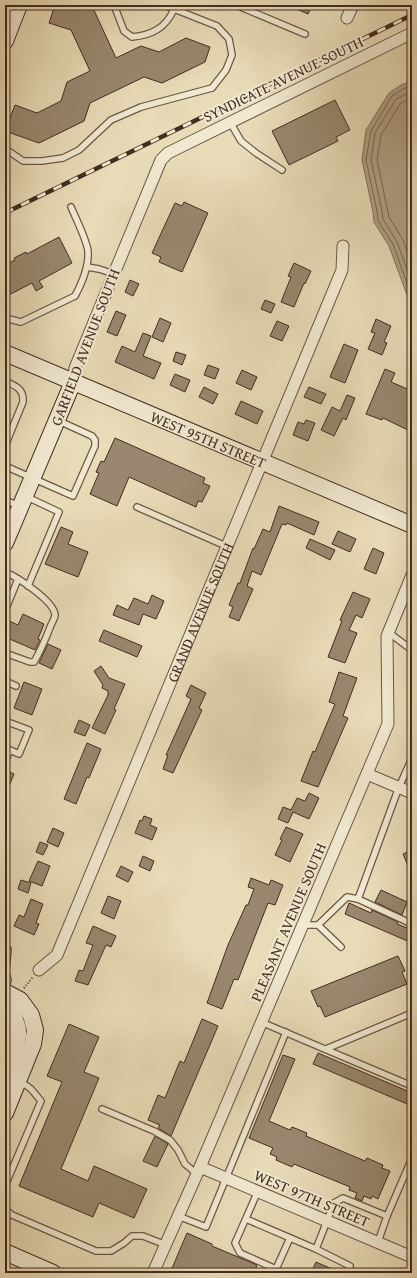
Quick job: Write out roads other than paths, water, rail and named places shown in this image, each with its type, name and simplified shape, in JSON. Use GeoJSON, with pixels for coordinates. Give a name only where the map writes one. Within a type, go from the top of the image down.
{"type":"FeatureCollection","features":[{"type":"Feature","properties":{"kind":"street"},"geometry":{"type":"LineString","coordinates":[[5,41],[20,5]]}},
{"type":"Feature","properties":{"kind":"street"},"geometry":{"type":"LineString","coordinates":[[347,18],[353,5]]}},
{"type":"Feature","properties":{"kind":"street","name":"SYNDICATE AVENUE SOUTH"},"geometry":{"type":"LineString","coordinates":[[168,153],[412,33]]}},
{"type":"Feature","properties":{"kind":"street","name":"GARFIELD AVENUE SOUTH"},"geometry":{"type":"LineString","coordinates":[[5,543],[73,382],[75,368],[161,160],[168,153]]}},
{"type":"Feature","properties":{"kind":"street","name":"GRAND AVENUE SOUTH"},"geometry":{"type":"LineString","coordinates":[[39,970],[57,955],[342,270],[343,246]]}},
{"type":"Feature","properties":{"kind":"street","name":"WEST 95TH STREET"},"geometry":{"type":"LineString","coordinates":[[5,353],[412,525]]}},
{"type":"Feature","properties":{"kind":"street","name":"PLEASANT AVENUE SOUTH"},"geometry":{"type":"LineString","coordinates":[[153,1273],[388,724],[386,636],[412,575]]}},
{"type":"Feature","properties":{"kind":"street"},"geometry":{"type":"LineString","coordinates":[[367,774],[412,793]]}},
{"type":"Feature","properties":{"kind":"street"},"geometry":{"type":"LineString","coordinates":[[5,992],[20,1000],[31,1015],[35,1030],[33,1044],[10,1076]]}},
{"type":"Feature","properties":{"kind":"street"},"geometry":{"type":"LineString","coordinates":[[5,1006],[14,1015],[19,1035],[10,1076],[5,1114]]}},
{"type":"Feature","properties":{"kind":"street","name":"WEST 97TH STREET"},"geometry":{"type":"LineString","coordinates":[[198,1170],[226,1177],[412,1257]]}},
{"type":"Feature","properties":{"kind":"street"},"geometry":{"type":"LineString","coordinates":[[6,1252],[53,1273]]}},
{"type":"Feature","properties":{"kind":"lane"},"geometry":{"type":"LineString","coordinates":[[114,5],[124,31],[132,37],[143,36],[162,27],[170,19],[174,9]]}},
{"type":"Feature","properties":{"kind":"lane"},"geometry":{"type":"LineString","coordinates":[[5,151],[10,152],[22,161],[42,161],[63,158],[79,150],[112,120],[141,107],[212,88],[226,70],[232,55],[229,39],[217,26],[164,5]]}},
{"type":"Feature","properties":{"kind":"lane"},"geometry":{"type":"LineString","coordinates":[[236,5],[306,34]]}},
{"type":"Feature","properties":{"kind":"lane"},"geometry":{"type":"LineString","coordinates":[[230,122],[241,141],[282,170]]}},
{"type":"Feature","properties":{"kind":"lane"},"geometry":{"type":"LineString","coordinates":[[5,318],[21,322],[75,296],[87,267],[88,249],[71,207]]}},
{"type":"Feature","properties":{"kind":"lane"},"geometry":{"type":"LineString","coordinates":[[87,267],[114,274]]}},
{"type":"Feature","properties":{"kind":"lane"},"geometry":{"type":"LineString","coordinates":[[5,381],[16,385],[22,390],[23,402],[5,446]]}},
{"type":"Feature","properties":{"kind":"lane"},"geometry":{"type":"LineString","coordinates":[[5,466],[73,496],[95,446],[94,440],[92,436],[57,420]]}},
{"type":"Feature","properties":{"kind":"lane"},"geometry":{"type":"LineString","coordinates":[[5,500],[22,501],[59,512],[28,586]]}},
{"type":"Feature","properties":{"kind":"lane"},"geometry":{"type":"LineString","coordinates":[[137,507],[226,546]]}},
{"type":"Feature","properties":{"kind":"lane"},"geometry":{"type":"LineString","coordinates":[[5,572],[28,586],[52,608],[55,616],[42,648],[34,662],[30,662],[5,652]]}},
{"type":"Feature","properties":{"kind":"lane"},"geometry":{"type":"LineString","coordinates":[[5,611],[18,579]]}},
{"type":"Feature","properties":{"kind":"lane"},"geometry":{"type":"LineString","coordinates":[[388,632],[412,650]]}},
{"type":"Feature","properties":{"kind":"lane"},"geometry":{"type":"LineString","coordinates":[[5,681],[16,686]]}},
{"type":"Feature","properties":{"kind":"lane"},"geometry":{"type":"LineString","coordinates":[[5,721],[29,730],[19,754],[10,750],[5,762]]}},
{"type":"Feature","properties":{"kind":"lane"},"geometry":{"type":"LineString","coordinates":[[358,899],[399,787],[412,758]]}},
{"type":"Feature","properties":{"kind":"lane"},"geometry":{"type":"LineString","coordinates":[[302,926],[318,925],[347,897],[358,899],[412,924]]}},
{"type":"Feature","properties":{"kind":"lane"},"geometry":{"type":"LineString","coordinates":[[318,925],[341,947]]}},
{"type":"Feature","properties":{"kind":"lane"},"geometry":{"type":"LineString","coordinates":[[5,948],[8,949],[5,970],[8,980],[5,988]]}},
{"type":"Feature","properties":{"kind":"lane"},"geometry":{"type":"LineString","coordinates":[[326,1049],[412,1013]]}},
{"type":"Feature","properties":{"kind":"lane"},"geometry":{"type":"LineString","coordinates":[[261,1022],[412,1086]]}},
{"type":"Feature","properties":{"kind":"lane"},"geometry":{"type":"LineString","coordinates":[[178,1216],[206,1227],[286,1032]]}},
{"type":"Feature","properties":{"kind":"lane"},"geometry":{"type":"LineString","coordinates":[[5,1186],[41,1101],[31,1089],[10,1076]]}},
{"type":"Feature","properties":{"kind":"lane"},"geometry":{"type":"LineString","coordinates":[[102,1109],[154,1131],[170,1140],[178,1150],[185,1164],[198,1170]]}},
{"type":"Feature","properties":{"kind":"lane"},"geometry":{"type":"LineString","coordinates":[[378,1242],[387,1216],[412,1158]]}},
{"type":"Feature","properties":{"kind":"lane"},"geometry":{"type":"LineString","coordinates":[[258,1191],[236,1243],[240,1253],[275,1271],[290,1238]]}},
{"type":"Feature","properties":{"kind":"lane"},"geometry":{"type":"LineString","coordinates":[[316,1249],[334,1203],[343,1198],[387,1216]]}},
{"type":"Feature","properties":{"kind":"lane"},"geometry":{"type":"LineString","coordinates":[[5,1209],[12,1215],[96,1251],[111,1251],[132,1236],[143,1236],[166,1245]]}},
{"type":"Feature","properties":{"kind":"lane"},"geometry":{"type":"LineString","coordinates":[[246,1219],[316,1249],[350,1266],[347,1273]]}},
{"type":"Feature","properties":{"kind":"water"},"geometry":{"type":"Polygon","coordinates":[[[412,81],[412,306],[389,246],[374,222],[362,160],[366,130],[389,93],[401,85],[412,81]]]}},
{"type":"Feature","properties":{"kind":"railway"},"geometry":{"type":"LineString","coordinates":[[5,213],[412,15]]}}]}
